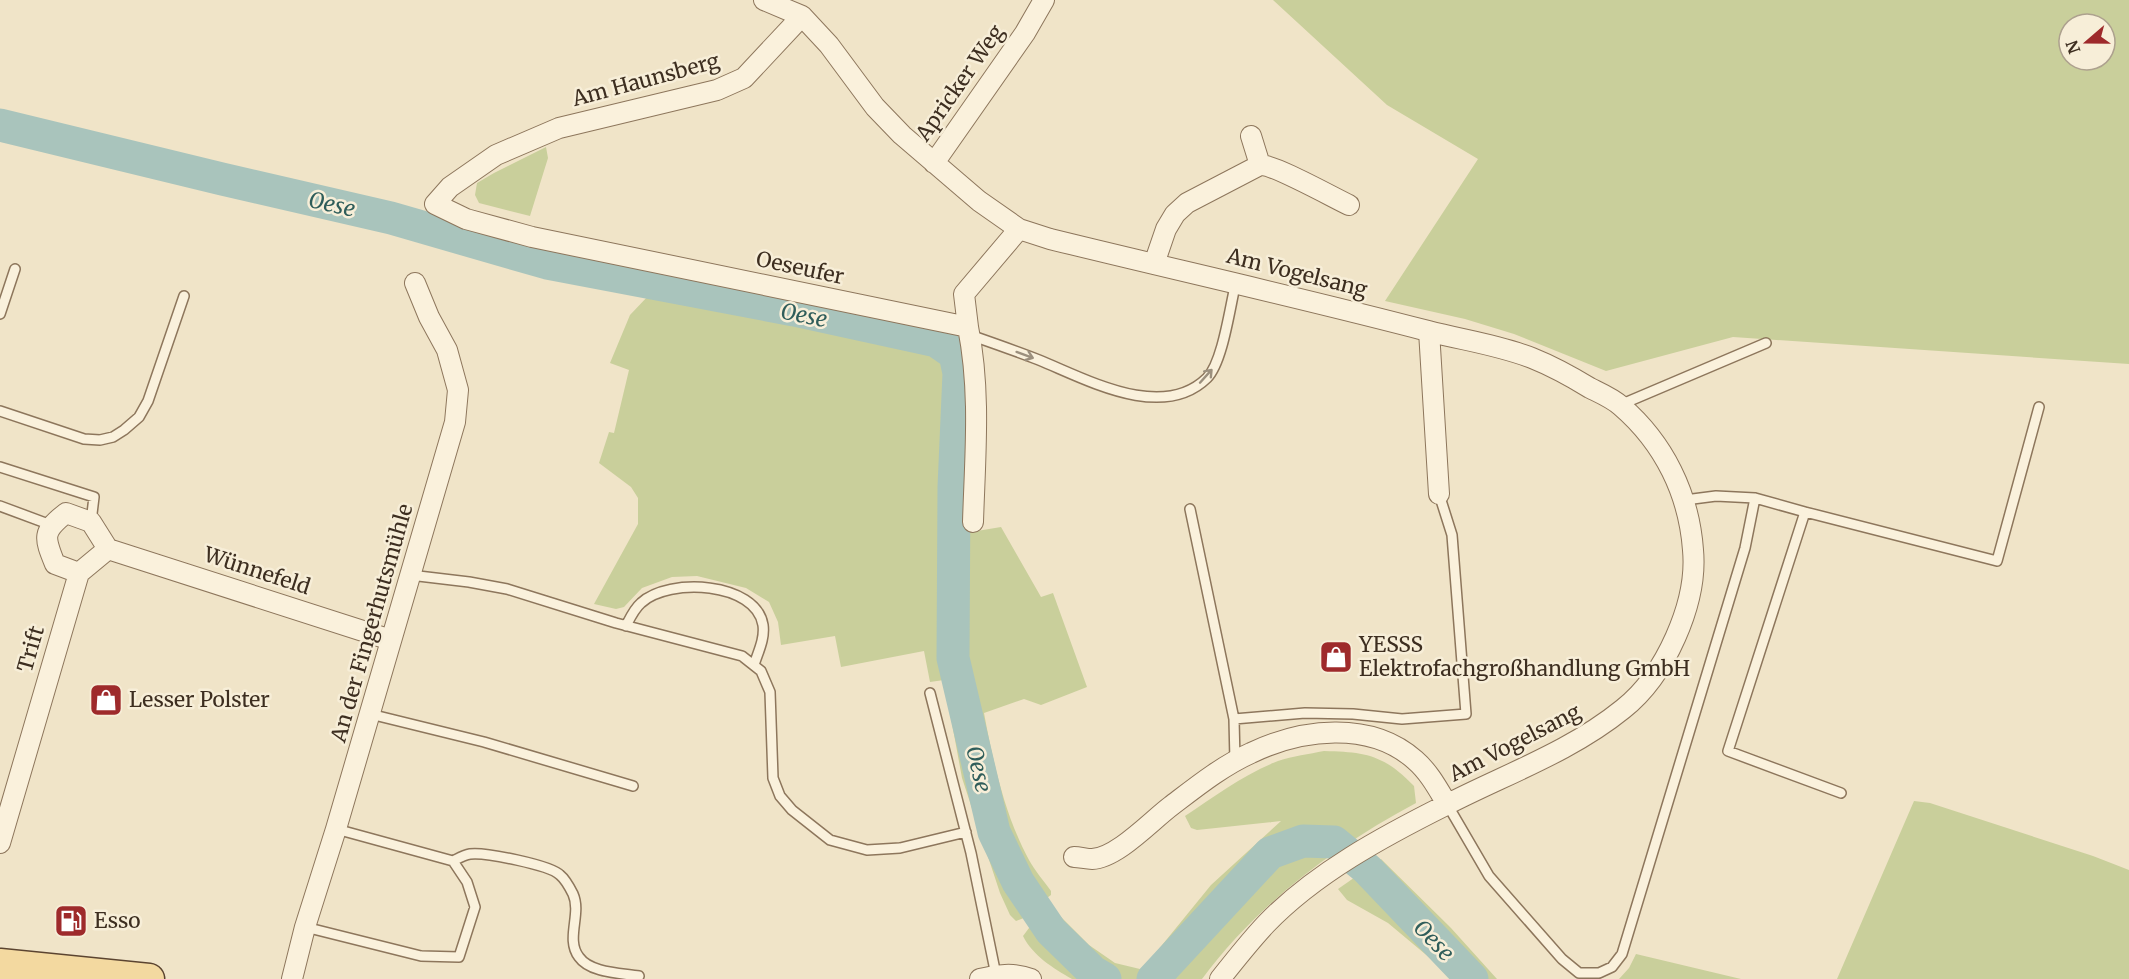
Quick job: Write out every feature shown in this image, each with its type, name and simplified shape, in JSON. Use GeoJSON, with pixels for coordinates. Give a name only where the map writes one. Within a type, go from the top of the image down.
{"type":"FeatureCollection","features":[{"type":"Feature","properties":{"kind":"main road"},"geometry":{"type":"LineString","coordinates":[[0,964],[149,979]]}},
{"type":"Feature","properties":{"kind":"street"},"geometry":{"type":"LineString","coordinates":[[764,0],[802,16],[829,45],[874,106],[902,135],[979,201],[1019,229],[964,294],[976,376],[977,420],[973,522]]}},
{"type":"Feature","properties":{"kind":"street","name":"Apricker Weg"},"geometry":{"type":"LineString","coordinates":[[934,163],[1025,33],[1044,0]]}},
{"type":"Feature","properties":{"kind":"street","name":"Am Haunsberg"},"geometry":{"type":"LineString","coordinates":[[435,204],[450,187],[496,155],[559,128],[717,90],[744,78],[802,16]]}},
{"type":"Feature","properties":{"kind":"street"},"geometry":{"type":"LineString","coordinates":[[1251,136],[1260,165]]}},
{"type":"Feature","properties":{"kind":"street"},"geometry":{"type":"LineString","coordinates":[[1154,264],[1166,229],[1175,214],[1187,203],[1260,165],[1264,164],[1278,170],[1349,206]]}},
{"type":"Feature","properties":{"kind":"street","name":"Oeseufer"},"geometry":{"type":"LineString","coordinates":[[435,204],[466,219],[532,237],[969,331]]}},
{"type":"Feature","properties":{"kind":"street","name":"Am Vogelsang"},"geometry":{"type":"LineString","coordinates":[[1019,229],[1050,239],[1236,282],[1533,358],[1620,405],[1661,449],[1685,500],[1691,523],[1695,567],[1688,604],[1675,640],[1654,675],[1627,707],[1589,734],[1544,759],[1447,804],[1334,868],[1267,923],[1220,979]]}},
{"type":"Feature","properties":{"kind":"street","name":"An der Fingerhutsmühle"},"geometry":{"type":"LineString","coordinates":[[292,979],[305,927],[336,829],[455,422],[458,390],[447,350],[429,317],[416,283]]}},
{"type":"Feature","properties":{"kind":"street"},"geometry":{"type":"LineString","coordinates":[[1429,331],[1439,494]]}},
{"type":"Feature","properties":{"kind":"street"},"geometry":{"type":"LineString","coordinates":[[66,513],[91,522],[108,549],[79,573],[55,564],[46,542],[51,525],[66,513]]}},
{"type":"Feature","properties":{"kind":"street","name":"Wünnefeld"},"geometry":{"type":"LineString","coordinates":[[108,549],[391,640]]}},
{"type":"Feature","properties":{"kind":"street","name":"Trift"},"geometry":{"type":"LineString","coordinates":[[0,843],[79,573]]}},
{"type":"Feature","properties":{"kind":"street"},"geometry":{"type":"LineString","coordinates":[[1074,857],[1094,859],[1113,852],[1171,806],[1235,761],[1252,752],[1284,741],[1337,732],[1362,734],[1389,743],[1415,760],[1432,780],[1447,804]]}},
{"type":"Feature","properties":{"kind":"street"},"geometry":{"type":"LineString","coordinates":[[988,977],[1023,976],[1031,979]]}},
{"type":"Feature","properties":{"kind":"lane"},"geometry":{"type":"LineString","coordinates":[[0,314],[15,269]]}},
{"type":"Feature","properties":{"kind":"lane"},"geometry":{"type":"LineString","coordinates":[[969,331],[1124,393],[1134,396],[1179,394],[1192,389],[1208,377],[1220,355],[1236,282]]}},
{"type":"Feature","properties":{"kind":"lane"},"geometry":{"type":"LineString","coordinates":[[0,411],[84,439],[100,440],[113,437],[139,417],[148,401],[184,296]]}},
{"type":"Feature","properties":{"kind":"lane"},"geometry":{"type":"LineString","coordinates":[[1620,405],[1766,343]]}},
{"type":"Feature","properties":{"kind":"lane"},"geometry":{"type":"LineString","coordinates":[[1685,500],[1716,496],[1755,498],[1997,561],[2039,406]]}},
{"type":"Feature","properties":{"kind":"lane"},"geometry":{"type":"LineString","coordinates":[[0,467],[94,497],[91,522]]}},
{"type":"Feature","properties":{"kind":"lane"},"geometry":{"type":"LineString","coordinates":[[1234,718],[1305,713],[1353,714],[1402,719],[1466,714],[1452,536],[1439,494]]}},
{"type":"Feature","properties":{"kind":"lane"},"geometry":{"type":"LineString","coordinates":[[1447,804],[1489,876],[1562,959],[1579,973],[1599,973],[1612,967],[1622,954],[1745,548],[1755,498]]}},
{"type":"Feature","properties":{"kind":"lane"},"geometry":{"type":"LineString","coordinates":[[0,506],[51,525]]}},
{"type":"Feature","properties":{"kind":"lane"},"geometry":{"type":"LineString","coordinates":[[1190,509],[1234,718],[1235,761]]}},
{"type":"Feature","properties":{"kind":"lane"},"geometry":{"type":"LineString","coordinates":[[1805,512],[1728,752],[1841,793]]}},
{"type":"Feature","properties":{"kind":"lane"},"geometry":{"type":"LineString","coordinates":[[411,575],[507,589],[626,626],[742,656],[761,671],[770,692],[772,778],[780,796],[792,810],[830,840],[867,850],[900,848],[966,832]]}},
{"type":"Feature","properties":{"kind":"lane"},"geometry":{"type":"LineString","coordinates":[[626,626],[633,611],[642,602],[655,594],[680,586],[699,586],[733,595],[750,602],[759,613],[763,624],[764,637],[754,665]]}},
{"type":"Feature","properties":{"kind":"lane"},"geometry":{"type":"LineString","coordinates":[[930,693],[966,832],[988,977]]}},
{"type":"Feature","properties":{"kind":"lane"},"geometry":{"type":"LineString","coordinates":[[370,714],[484,742],[633,786]]}},
{"type":"Feature","properties":{"kind":"lane"},"geometry":{"type":"LineString","coordinates":[[305,927],[421,956],[459,957],[475,907],[467,882],[453,861],[336,829]]}},
{"type":"Feature","properties":{"kind":"lane"},"geometry":{"type":"LineString","coordinates":[[453,861],[467,854],[484,853],[559,873],[573,896],[576,911],[573,947],[580,959],[592,967],[639,976]]}},
{"type":"Feature","properties":{"kind":"green space"},"geometry":{"type":"Polygon","coordinates":[[[1273,0],[2129,0],[2129,364],[1733,337],[1606,371],[1514,334],[1465,319],[1385,301],[1478,159],[1387,105],[1273,0]]]}},
{"type":"Feature","properties":{"kind":"green space"},"geometry":{"type":"Polygon","coordinates":[[[546,147],[548,158],[530,216],[479,203],[475,195],[477,183],[546,147]]]}},
{"type":"Feature","properties":{"kind":"green space"},"geometry":{"type":"Polygon","coordinates":[[[649,295],[936,354],[944,360],[952,414],[943,516],[942,606],[947,672],[965,762],[987,841],[1000,871],[1029,916],[1016,921],[1010,915],[1000,893],[962,778],[944,680],[930,682],[924,651],[841,667],[835,636],[781,645],[778,622],[769,602],[746,588],[697,576],[672,577],[642,588],[624,607],[616,609],[594,604],[638,524],[638,498],[631,487],[599,463],[609,432],[614,433],[629,370],[610,363],[630,315],[649,295]]]}},
{"type":"Feature","properties":{"kind":"green space"},"geometry":{"type":"Polygon","coordinates":[[[1001,527],[1041,597],[1053,593],[1087,687],[1041,705],[1024,699],[984,713],[996,769],[1013,825],[1029,860],[1051,891],[1051,895],[1044,900],[1020,866],[998,811],[970,694],[964,638],[965,533],[1001,527]]]}},
{"type":"Feature","properties":{"kind":"green space"},"geometry":{"type":"Polygon","coordinates":[[[1324,751],[1363,754],[1383,762],[1414,786],[1416,803],[1355,839],[1299,879],[1248,926],[1202,979],[1072,979],[1044,961],[1027,943],[1023,936],[1032,924],[1053,909],[1089,945],[1115,963],[1140,969],[1145,966],[1211,885],[1281,821],[1197,830],[1191,828],[1185,816],[1265,766],[1289,758],[1324,751]]]}},
{"type":"Feature","properties":{"kind":"green space"},"geometry":{"type":"Polygon","coordinates":[[[1914,801],[1930,803],[2129,870],[2129,979],[1837,979],[1914,801]]]}},
{"type":"Feature","properties":{"kind":"green space"},"geometry":{"type":"Polygon","coordinates":[[[1381,859],[1451,928],[1497,979],[1455,979],[1388,923],[1347,900],[1338,889],[1381,859]]]}},
{"type":"Feature","properties":{"kind":"green space"},"geometry":{"type":"Polygon","coordinates":[[[1636,954],[1741,979],[1619,979],[1629,968],[1636,954]]]}},
{"type":"Feature","properties":{"kind":"waterway","name":"Oese"},"geometry":{"type":"LineString","coordinates":[[0,125],[391,218],[547,263],[794,310],[936,341],[955,354],[959,373],[954,487],[953,658],[994,832],[1018,882],[1051,931],[1093,972],[1105,979]]}},
{"type":"Feature","properties":{"kind":"waterway","name":"Oese"},"geometry":{"type":"LineString","coordinates":[[1153,979],[1270,853],[1303,841],[1334,842],[1367,869],[1472,979]]}},
{"type":"Feature","properties":{"kind":"place","name":"YESSS Elektrofachgroßhandlung GmbH"},"geometry":{"type":"Point","coordinates":[1336,657]}},
{"type":"Feature","properties":{"kind":"place","name":"Lesser Polster"},"geometry":{"type":"Point","coordinates":[106,700]}},
{"type":"Feature","properties":{"kind":"place","name":"Esso"},"geometry":{"type":"Point","coordinates":[71,921]}}]}
